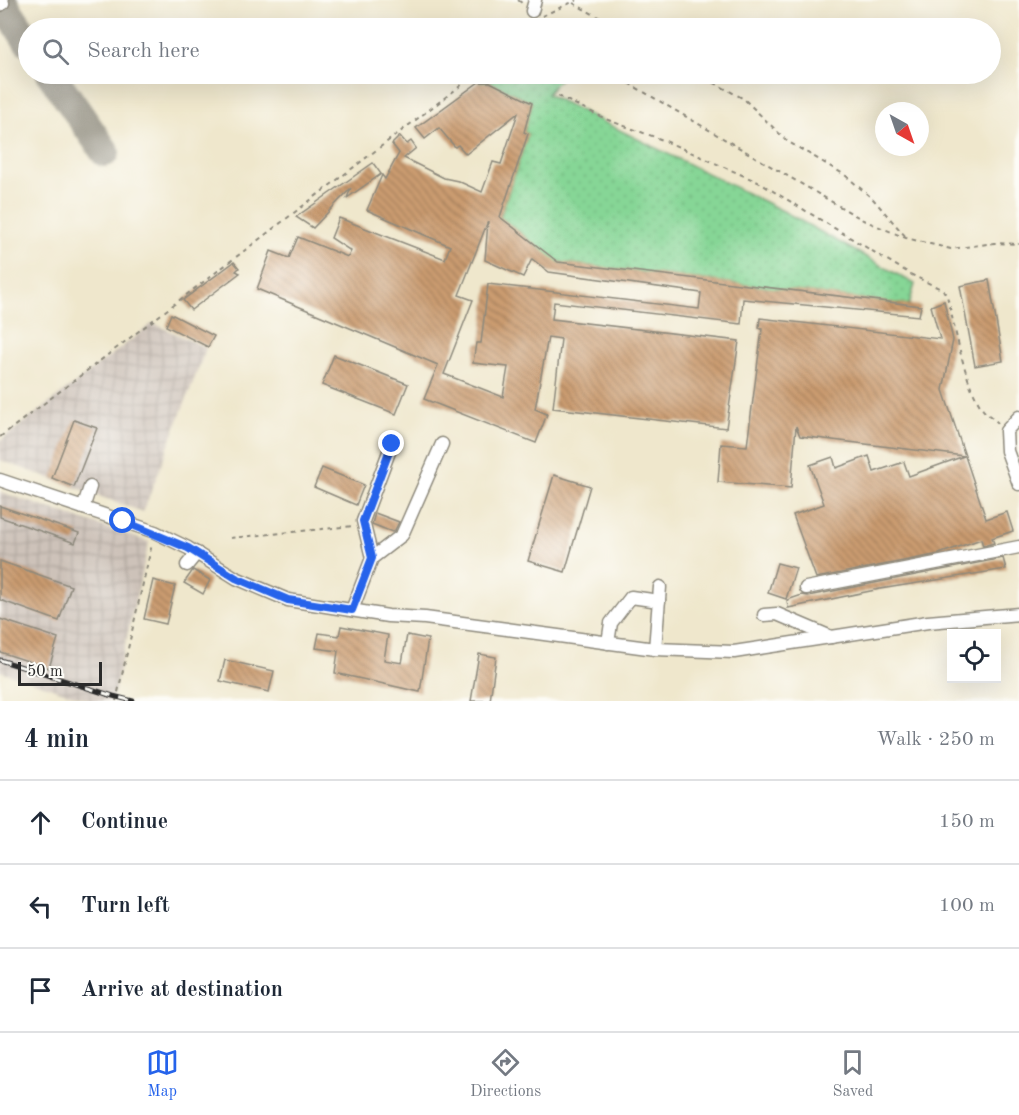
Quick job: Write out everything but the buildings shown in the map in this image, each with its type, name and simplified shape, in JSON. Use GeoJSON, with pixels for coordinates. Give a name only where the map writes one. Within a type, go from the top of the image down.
{"type":"FeatureCollection","features":[{"type":"Feature","properties":{"kind":"street"},"geometry":{"type":"LineString","coordinates":[[1019,417],[1006,430],[1007,451],[1019,484]]}},
{"type":"Feature","properties":{"kind":"street"},"geometry":{"type":"LineString","coordinates":[[372,558],[363,521],[392,444]]}},
{"type":"Feature","properties":{"kind":"street"},"geometry":{"type":"LineString","coordinates":[[352,610],[372,558],[402,535],[442,444]]}},
{"type":"Feature","properties":{"kind":"street"},"geometry":{"type":"LineString","coordinates":[[0,480],[155,532],[196,553],[236,578],[288,600],[388,616],[425,614],[655,649],[734,652],[928,622],[1019,614]]}},
{"type":"Feature","properties":{"kind":"street"},"geometry":{"type":"LineString","coordinates":[[83,508],[90,487]]}},
{"type":"Feature","properties":{"kind":"street"},"geometry":{"type":"LineString","coordinates":[[806,588],[1019,547]]}},
{"type":"Feature","properties":{"kind":"street"},"geometry":{"type":"LineString","coordinates":[[188,565],[196,553]]}},
{"type":"Feature","properties":{"kind":"street"},"geometry":{"type":"LineString","coordinates":[[655,649],[660,587]]}},
{"type":"Feature","properties":{"kind":"street"},"geometry":{"type":"LineString","coordinates":[[608,643],[611,623],[631,597],[659,601]]}},
{"type":"Feature","properties":{"kind":"street"},"geometry":{"type":"LineString","coordinates":[[764,615],[777,614],[832,637]]}},
{"type":"Feature","properties":{"kind":"path"},"geometry":{"type":"LineString","coordinates":[[533,6],[543,17],[577,0]]}},
{"type":"Feature","properties":{"kind":"path"},"geometry":{"type":"LineString","coordinates":[[573,3],[600,18]]}},
{"type":"Feature","properties":{"kind":"path"},"geometry":{"type":"LineString","coordinates":[[0,437],[150,320],[463,84]]}},
{"type":"Feature","properties":{"kind":"path"},"geometry":{"type":"LineString","coordinates":[[631,84],[863,220],[906,238],[951,249],[994,243],[1019,244]]}},
{"type":"Feature","properties":{"kind":"path"},"geometry":{"type":"LineString","coordinates":[[716,84],[744,99],[787,141],[845,175],[873,199],[906,238]]}},
{"type":"Feature","properties":{"kind":"path"},"geometry":{"type":"LineString","coordinates":[[558,96],[608,120],[663,140],[758,182],[912,274],[943,290],[947,296],[965,368],[973,389],[983,410],[1006,430]]}},
{"type":"Feature","properties":{"kind":"path"},"geometry":{"type":"LineString","coordinates":[[230,538],[354,526]]}},
{"type":"Feature","properties":{"kind":"path"},"geometry":{"type":"LineString","coordinates":[[116,701],[155,532]]}},
{"type":"Feature","properties":{"kind":"shaded area"},"geometry":{"type":"Polygon","coordinates":[[[153,323],[206,348],[143,512],[0,460],[0,441],[153,323]]]}},
{"type":"Feature","properties":{"kind":"shaded area"},"geometry":{"type":"Polygon","coordinates":[[[0,492],[149,542],[112,701],[92,701],[0,671],[0,492]]]}},
{"type":"Feature","properties":{"kind":"green space"},"geometry":{"type":"Polygon","coordinates":[[[494,84],[555,84],[547,94],[783,211],[915,284],[909,305],[557,262],[500,217],[528,134],[524,132],[532,103],[494,84]]]}},
{"type":"Feature","properties":{"kind":"taxiway"},"geometry":{"type":"LineString","coordinates":[[1,0],[18,26]]}},
{"type":"Feature","properties":{"kind":"taxiway"},"geometry":{"type":"LineString","coordinates":[[58,84],[105,152]]}},
{"type":"Feature","properties":{"kind":"railway"},"geometry":{"type":"LineString","coordinates":[[0,660],[133,701]]}},
{"type":"Feature","properties":{"kind":"route"},"geometry":{"type":"LineString","coordinates":[[123,521],[155,532],[188,548],[236,578],[288,600],[352,610],[372,558],[363,521],[392,444]]}}]}
